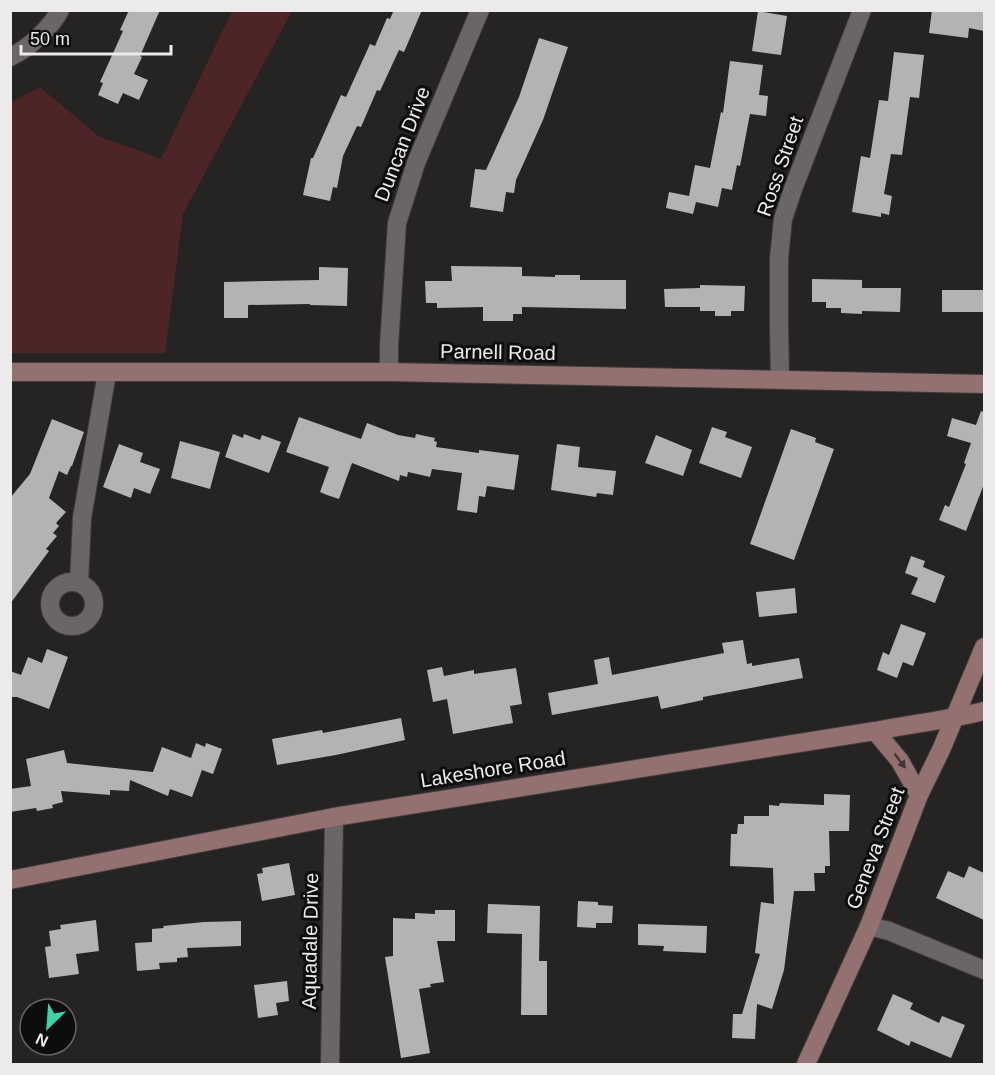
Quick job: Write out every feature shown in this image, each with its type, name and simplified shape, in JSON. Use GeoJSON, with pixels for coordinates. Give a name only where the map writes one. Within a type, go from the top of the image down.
{"type":"FeatureCollection","features":[{"type":"Feature","properties":{"kind":"street"},"geometry":{"type":"LineString","coordinates":[[10,57],[22,52],[55,20],[60,10]]}},
{"type":"Feature","properties":{"kind":"street","name":"Duncan Drive"},"geometry":{"type":"LineString","coordinates":[[389,372],[397,223],[416,163],[480,10]]}},
{"type":"Feature","properties":{"kind":"street","name":"Ross Street"},"geometry":{"type":"LineString","coordinates":[[780,379],[779,258],[783,219],[862,10]]}},
{"type":"Feature","properties":{"kind":"street","name":"Parnell Road"},"geometry":{"type":"LineString","coordinates":[[10,372],[389,372],[984,384]]}},
{"type":"Feature","properties":{"kind":"street"},"geometry":{"type":"LineString","coordinates":[[79,583],[82,518],[107,373]]}},
{"type":"Feature","properties":{"kind":"street","name":"Geneva Street"},"geometry":{"type":"LineString","coordinates":[[806,1065],[869,926],[919,795],[941,750],[984,647]]}},
{"type":"Feature","properties":{"kind":"street","name":"Lakeshore Road"},"geometry":{"type":"LineString","coordinates":[[10,880],[334,817],[875,731],[984,711]]}},
{"type":"Feature","properties":{"kind":"street"},"geometry":{"type":"LineString","coordinates":[[875,731],[900,760],[919,795]]}},
{"type":"Feature","properties":{"kind":"street","name":"Aquadale Drive"},"geometry":{"type":"LineString","coordinates":[[330,1065],[334,817]]}},
{"type":"Feature","properties":{"kind":"street"},"geometry":{"type":"LineString","coordinates":[[869,926],[889,931],[984,970]]}},
{"type":"Feature","properties":{"kind":"shaded area"},"geometry":{"type":"Polygon","coordinates":[[[232,11],[292,11],[183,214],[165,353],[11,353],[11,102],[40,87],[98,136],[161,159],[232,11]]]}},
{"type":"Feature","properties":{"kind":"building"},"geometry":{"type":"Polygon","coordinates":[[[129,10],[160,10],[134,74],[148,80],[139,100],[123,93],[118,104],[98,95],[103,83],[100,82],[123,31],[120,30],[129,10]]]}},
{"type":"Feature","properties":{"kind":"building"},"geometry":{"type":"Polygon","coordinates":[[[394,10],[422,10],[404,52],[399,50],[380,91],[377,90],[361,127],[357,126],[343,156],[337,188],[333,187],[330,201],[303,195],[311,158],[313,158],[341,95],[346,97],[370,44],[375,46],[387,18],[390,19],[394,10]]]}},
{"type":"Feature","properties":{"kind":"building"},"geometry":{"type":"Polygon","coordinates":[[[932,10],[984,10],[984,31],[969,28],[968,38],[929,33],[932,10]]]}},
{"type":"Feature","properties":{"kind":"building"},"geometry":{"type":"Polygon","coordinates":[[[758,11],[787,16],[781,55],[752,51],[758,11]]]}},
{"type":"Feature","properties":{"kind":"building"},"geometry":{"type":"Polygon","coordinates":[[[539,38],[568,47],[543,120],[516,180],[514,193],[506,192],[503,212],[470,207],[475,169],[486,170],[519,97],[539,38]]]}},
{"type":"Feature","properties":{"kind":"building"},"geometry":{"type":"Polygon","coordinates":[[[894,52],[924,55],[919,98],[910,97],[902,155],[891,154],[884,194],[892,196],[889,215],[881,213],[881,217],[852,212],[861,156],[870,158],[879,100],[888,101],[894,52]]]}},
{"type":"Feature","properties":{"kind":"building"},"geometry":{"type":"Polygon","coordinates":[[[730,61],[763,65],[759,95],[768,96],[766,116],[750,114],[740,166],[737,165],[732,190],[722,188],[718,207],[696,202],[693,214],[666,208],[669,192],[689,196],[695,165],[710,168],[721,112],[723,113],[730,61]]]}},
{"type":"Feature","properties":{"kind":"building"},"geometry":{"type":"Polygon","coordinates":[[[451,266],[522,267],[522,276],[580,275],[580,280],[626,280],[626,309],[522,307],[522,314],[513,314],[513,321],[483,321],[483,307],[437,308],[437,303],[426,303],[425,281],[452,281],[451,266]]]}},
{"type":"Feature","properties":{"kind":"building"},"geometry":{"type":"Polygon","coordinates":[[[319,267],[348,268],[347,306],[248,305],[248,318],[224,318],[224,282],[319,280],[319,267]]]}},
{"type":"Feature","properties":{"kind":"building"},"geometry":{"type":"Polygon","coordinates":[[[812,279],[862,280],[862,288],[901,288],[900,312],[841,313],[841,308],[826,308],[826,302],[812,302],[812,279]]]}},
{"type":"Feature","properties":{"kind":"building"},"geometry":{"type":"Polygon","coordinates":[[[700,285],[745,286],[744,311],[731,311],[731,316],[715,316],[715,311],[700,311],[700,307],[665,307],[664,289],[700,288],[700,285]]]}},
{"type":"Feature","properties":{"kind":"building"},"geometry":{"type":"Polygon","coordinates":[[[942,290],[984,290],[984,312],[942,312],[942,290]]]}},
{"type":"Feature","properties":{"kind":"building"},"geometry":{"type":"Polygon","coordinates":[[[981,411],[984,412],[984,484],[966,531],[939,520],[945,505],[949,507],[966,464],[964,463],[971,443],[947,436],[952,418],[976,425],[981,411]]]}},
{"type":"Feature","properties":{"kind":"building"},"geometry":{"type":"Polygon","coordinates":[[[299,417],[361,439],[367,423],[398,435],[415,438],[416,434],[435,438],[436,447],[479,453],[479,450],[519,455],[514,490],[487,486],[485,497],[479,496],[477,513],[457,510],[462,473],[432,469],[430,477],[408,472],[407,477],[400,475],[399,481],[352,463],[339,499],[327,495],[320,492],[329,467],[286,452],[299,417]]]}},
{"type":"Feature","properties":{"kind":"building"},"geometry":{"type":"Polygon","coordinates":[[[52,419],[84,432],[72,466],[67,475],[59,471],[49,498],[66,512],[56,523],[59,526],[53,533],[57,536],[46,549],[49,551],[10,604],[10,498],[30,474],[52,419]]]}},
{"type":"Feature","properties":{"kind":"building"},"geometry":{"type":"Polygon","coordinates":[[[712,427],[727,432],[725,437],[752,447],[741,478],[699,463],[712,427]]]}},
{"type":"Feature","properties":{"kind":"building"},"geometry":{"type":"Polygon","coordinates":[[[791,429],[816,438],[815,442],[834,449],[794,560],[750,544],[791,429]]]}},
{"type":"Feature","properties":{"kind":"building"},"geometry":{"type":"Polygon","coordinates":[[[233,434],[243,438],[244,434],[260,440],[262,435],[281,442],[269,473],[225,457],[233,434]]]}},
{"type":"Feature","properties":{"kind":"building"},"geometry":{"type":"Polygon","coordinates":[[[656,435],[692,450],[683,476],[645,463],[656,435]]]}},
{"type":"Feature","properties":{"kind":"building"},"geometry":{"type":"Polygon","coordinates":[[[180,441],[220,452],[210,489],[171,478],[180,441]]]}},
{"type":"Feature","properties":{"kind":"building"},"geometry":{"type":"Polygon","coordinates":[[[119,444],[143,453],[140,462],[160,469],[150,494],[134,488],[131,498],[103,487],[119,444]]]}},
{"type":"Feature","properties":{"kind":"building"},"geometry":{"type":"Polygon","coordinates":[[[557,444],[580,447],[578,467],[616,471],[613,495],[597,493],[596,497],[551,490],[557,444]]]}},
{"type":"Feature","properties":{"kind":"building"},"geometry":{"type":"Polygon","coordinates":[[[911,556],[925,561],[923,567],[945,576],[935,603],[911,594],[918,578],[905,573],[911,556]]]}},
{"type":"Feature","properties":{"kind":"building"},"geometry":{"type":"Polygon","coordinates":[[[795,588],[797,613],[759,617],[756,592],[795,588]]]}},
{"type":"Feature","properties":{"kind":"building"},"geometry":{"type":"Polygon","coordinates":[[[901,624],[926,633],[913,666],[903,662],[897,678],[877,670],[883,652],[889,655],[901,624]]]}},
{"type":"Feature","properties":{"kind":"building"},"geometry":{"type":"Polygon","coordinates":[[[743,640],[747,664],[752,663],[752,666],[799,658],[803,678],[703,697],[703,700],[661,709],[658,696],[552,715],[548,693],[598,684],[594,660],[609,657],[612,675],[724,653],[722,643],[743,640]]]}},
{"type":"Feature","properties":{"kind":"building"},"geometry":{"type":"Polygon","coordinates":[[[47,649],[68,657],[49,709],[17,697],[10,697],[10,671],[21,675],[28,657],[42,663],[47,649]]]}},
{"type":"Feature","properties":{"kind":"building"},"geometry":{"type":"Polygon","coordinates":[[[442,667],[444,676],[474,670],[474,674],[516,668],[522,704],[510,706],[513,723],[453,734],[447,699],[433,702],[427,670],[442,667]]]}},
{"type":"Feature","properties":{"kind":"building"},"geometry":{"type":"Polygon","coordinates":[[[401,718],[405,740],[277,765],[272,739],[322,730],[323,733],[401,718]]]}},
{"type":"Feature","properties":{"kind":"building"},"geometry":{"type":"Polygon","coordinates":[[[196,743],[205,747],[206,743],[222,749],[213,774],[202,770],[192,797],[170,789],[168,796],[130,780],[129,791],[110,790],[110,795],[61,791],[63,802],[52,805],[53,808],[10,812],[10,789],[31,786],[26,759],[64,750],[67,763],[153,772],[162,747],[191,758],[196,743]]]}},
{"type":"Feature","properties":{"kind":"building"},"geometry":{"type":"Polygon","coordinates":[[[824,794],[850,795],[849,831],[829,831],[830,866],[825,866],[825,873],[814,873],[815,891],[794,891],[784,970],[772,1009],[757,1004],[755,1039],[732,1038],[733,1014],[742,1014],[760,954],[755,953],[761,902],[774,904],[773,868],[730,866],[731,834],[737,834],[738,824],[744,824],[744,816],[769,816],[769,805],[779,806],[780,803],[824,805],[824,794]]]}},
{"type":"Feature","properties":{"kind":"building"},"geometry":{"type":"Polygon","coordinates":[[[289,863],[295,895],[262,901],[257,874],[263,873],[262,868],[289,863]]]}},
{"type":"Feature","properties":{"kind":"building"},"geometry":{"type":"Polygon","coordinates":[[[969,866],[984,873],[984,920],[936,898],[948,871],[964,878],[969,866]]]}},
{"type":"Feature","properties":{"kind":"building"},"geometry":{"type":"Polygon","coordinates":[[[578,901],[598,902],[598,905],[613,906],[612,923],[596,923],[596,928],[577,927],[578,901]]]}},
{"type":"Feature","properties":{"kind":"building"},"geometry":{"type":"Polygon","coordinates":[[[488,904],[540,906],[539,961],[547,961],[547,1015],[521,1015],[522,934],[487,933],[488,904]]]}},
{"type":"Feature","properties":{"kind":"building"},"geometry":{"type":"Polygon","coordinates":[[[435,910],[455,910],[455,941],[437,941],[444,982],[430,984],[431,987],[419,989],[430,1053],[401,1058],[385,957],[393,956],[393,918],[415,919],[415,913],[435,914],[435,910]]]}},
{"type":"Feature","properties":{"kind":"building"},"geometry":{"type":"Polygon","coordinates":[[[96,920],[99,951],[76,954],[79,974],[49,978],[45,947],[51,946],[49,931],[61,929],[60,925],[96,920]]]}},
{"type":"Feature","properties":{"kind":"building"},"geometry":{"type":"Polygon","coordinates":[[[241,921],[241,946],[187,948],[188,957],[177,958],[177,962],[159,963],[160,969],[137,971],[135,943],[152,942],[152,929],[204,922],[241,921]]]}},
{"type":"Feature","properties":{"kind":"building"},"geometry":{"type":"Polygon","coordinates":[[[638,924],[707,926],[706,953],[663,951],[664,946],[638,945],[638,924]]]}},
{"type":"Feature","properties":{"kind":"building"},"geometry":{"type":"Polygon","coordinates":[[[287,981],[289,1001],[276,1003],[278,1015],[258,1018],[254,985],[287,981]]]}},
{"type":"Feature","properties":{"kind":"building"},"geometry":{"type":"Polygon","coordinates":[[[893,994],[913,1003],[910,1009],[939,1023],[942,1016],[965,1025],[951,1058],[911,1041],[909,1046],[877,1030],[893,994]]]}}]}
